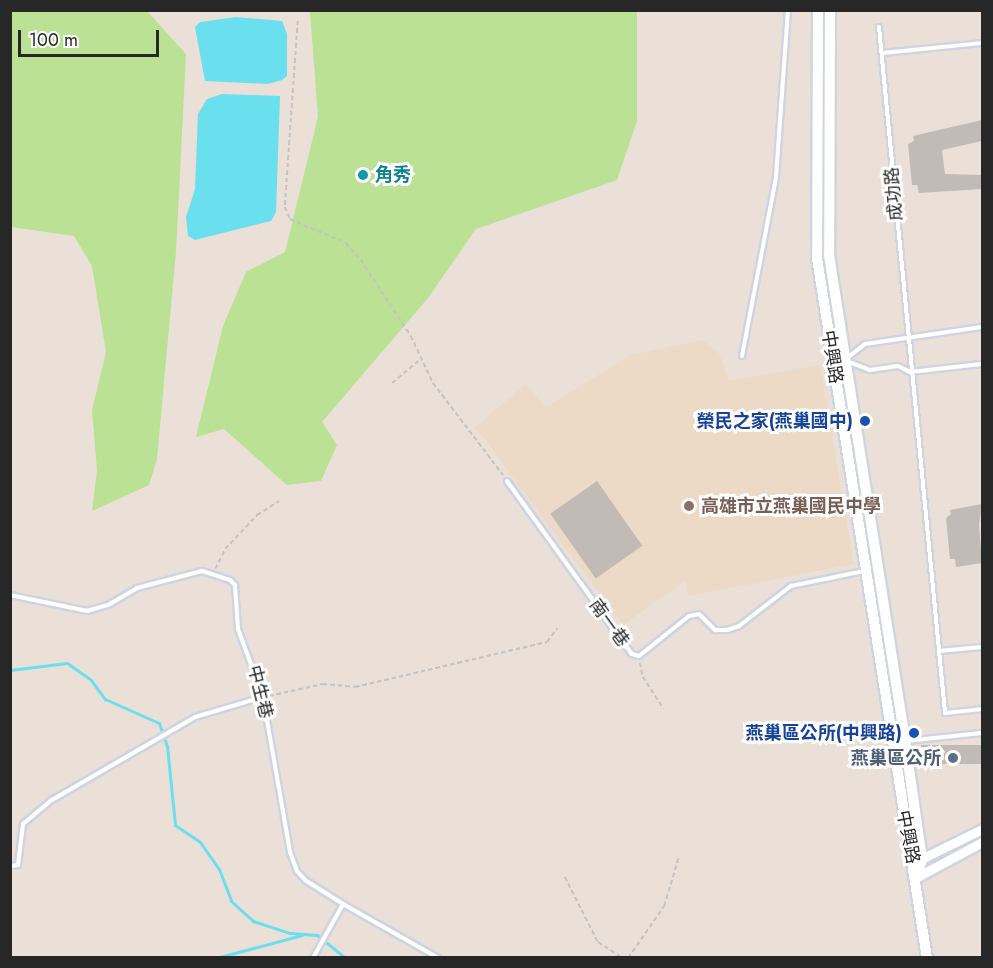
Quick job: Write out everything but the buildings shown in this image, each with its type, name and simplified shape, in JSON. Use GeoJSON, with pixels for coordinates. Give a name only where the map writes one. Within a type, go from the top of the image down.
{"type":"FeatureCollection","features":[{"type":"Feature","properties":{"kind":"main road","name":"中興路"},"geometry":{"type":"LineString","coordinates":[[818,10],[817,258],[838,361],[916,862]]}},
{"type":"Feature","properties":{"kind":"main road","name":"中興路"},"geometry":{"type":"LineString","coordinates":[[830,10],[829,255],[838,361]]}},
{"type":"Feature","properties":{"kind":"main road","name":"中興路"},"geometry":{"type":"LineString","coordinates":[[871,570],[905,741],[917,877],[927,957]]}},
{"type":"Feature","properties":{"kind":"street"},"geometry":{"type":"LineString","coordinates":[[916,862],[982,829]]}},
{"type":"Feature","properties":{"kind":"street"},"geometry":{"type":"LineString","coordinates":[[917,877],[982,842]]}},
{"type":"Feature","properties":{"kind":"lane"},"geometry":{"type":"LineString","coordinates":[[742,356],[776,177],[788,10]]}},
{"type":"Feature","properties":{"kind":"lane","name":"成功路"},"geometry":{"type":"LineString","coordinates":[[879,27],[906,335],[945,712],[982,709]]}},
{"type":"Feature","properties":{"kind":"lane"},"geometry":{"type":"LineString","coordinates":[[882,53],[982,43]]}},
{"type":"Feature","properties":{"kind":"lane"},"geometry":{"type":"LineString","coordinates":[[838,361],[865,344],[906,335],[982,327]]}},
{"type":"Feature","properties":{"kind":"lane"},"geometry":{"type":"LineString","coordinates":[[838,361],[870,370],[898,366],[910,372],[982,364]]}},
{"type":"Feature","properties":{"kind":"lane","name":"南一巷"},"geometry":{"type":"LineString","coordinates":[[507,481],[632,654],[639,656],[689,616],[699,614],[715,630],[727,630],[739,626],[791,586],[871,570]]}},
{"type":"Feature","properties":{"kind":"lane"},"geometry":{"type":"LineString","coordinates":[[10,594],[87,611],[159,581],[213,572]]}},
{"type":"Feature","properties":{"kind":"lane","name":"中生巷"},"geometry":{"type":"LineString","coordinates":[[213,572],[235,585],[238,629],[263,698],[290,852],[297,871],[305,880],[343,904],[438,957]]}},
{"type":"Feature","properties":{"kind":"lane"},"geometry":{"type":"LineString","coordinates":[[939,651],[982,647]]}},
{"type":"Feature","properties":{"kind":"lane"},"geometry":{"type":"LineString","coordinates":[[10,866],[18,865],[20,831],[28,819],[52,800],[173,728],[208,711],[263,698]]}},
{"type":"Feature","properties":{"kind":"lane"},"geometry":{"type":"LineString","coordinates":[[905,741],[982,733]]}},
{"type":"Feature","properties":{"kind":"lane"},"geometry":{"type":"LineString","coordinates":[[313,957],[343,904]]}},
{"type":"Feature","properties":{"kind":"path"},"geometry":{"type":"LineString","coordinates":[[298,21],[285,207],[290,219],[346,243],[361,260],[411,336],[419,361],[507,481]]}},
{"type":"Feature","properties":{"kind":"path"},"geometry":{"type":"LineString","coordinates":[[392,383],[419,361]]}},
{"type":"Feature","properties":{"kind":"path"},"geometry":{"type":"LineString","coordinates":[[213,572],[231,543],[257,515],[279,501]]}},
{"type":"Feature","properties":{"kind":"path"},"geometry":{"type":"LineString","coordinates":[[263,698],[323,684],[355,687],[547,642],[557,628]]}},
{"type":"Feature","properties":{"kind":"path"},"geometry":{"type":"LineString","coordinates":[[639,656],[644,676],[664,709]]}},
{"type":"Feature","properties":{"kind":"path"},"geometry":{"type":"LineString","coordinates":[[628,957],[664,906],[679,856]]}},
{"type":"Feature","properties":{"kind":"path"},"geometry":{"type":"LineString","coordinates":[[565,877],[598,942],[623,957]]}},
{"type":"Feature","properties":{"kind":"shaded area","name":"高雄市立燕巢國民中學"},"geometry":{"type":"Polygon","coordinates":[[[702,340],[719,353],[729,381],[820,365],[854,564],[688,596],[685,581],[623,625],[475,427],[525,385],[546,407],[631,355],[702,340]]]}},
{"type":"Feature","properties":{"kind":"green space"},"geometry":{"type":"Polygon","coordinates":[[[10,11],[147,11],[186,54],[176,252],[157,459],[149,485],[92,511],[97,470],[92,410],[106,352],[92,266],[74,236],[11,227],[10,11]]]}},
{"type":"Feature","properties":{"kind":"green space"},"geometry":{"type":"Polygon","coordinates":[[[310,11],[637,11],[637,121],[617,180],[476,229],[428,298],[322,422],[337,445],[321,481],[287,485],[224,429],[196,437],[223,326],[246,272],[285,252],[318,117],[310,11]]]}},
{"type":"Feature","properties":{"kind":"water"},"geometry":{"type":"Polygon","coordinates":[[[236,17],[282,21],[287,34],[287,76],[282,80],[268,84],[205,81],[195,27],[200,22],[236,17]]]}},
{"type":"Feature","properties":{"kind":"water"},"geometry":{"type":"Polygon","coordinates":[[[222,94],[280,96],[276,212],[271,221],[195,240],[188,236],[186,217],[195,189],[198,114],[207,99],[222,94]]]}},
{"type":"Feature","properties":{"kind":"waterway"},"geometry":{"type":"LineString","coordinates":[[10,670],[67,663],[91,680],[105,699],[159,723],[167,746],[175,825],[200,842],[219,869],[231,901],[253,921],[290,933],[317,935],[345,958]]}},
{"type":"Feature","properties":{"kind":"waterway"},"geometry":{"type":"LineString","coordinates":[[216,958],[302,935]]}},
{"type":"Feature","properties":{"kind":"place","name":"角秀"},"geometry":{"type":"Point","coordinates":[363,175]}},
{"type":"Feature","properties":{"kind":"place","name":"榮民之家(燕巢國中)"},"geometry":{"type":"Point","coordinates":[865,421]}},
{"type":"Feature","properties":{"kind":"place","name":"高雄市立燕巢國民中學"},"geometry":{"type":"Point","coordinates":[689,506]}},
{"type":"Feature","properties":{"kind":"place","name":"燕巢區公所(中興路)"},"geometry":{"type":"Point","coordinates":[914,733]}},
{"type":"Feature","properties":{"kind":"place","name":"燕巢區公所"},"geometry":{"type":"Point","coordinates":[953,758]}}]}
